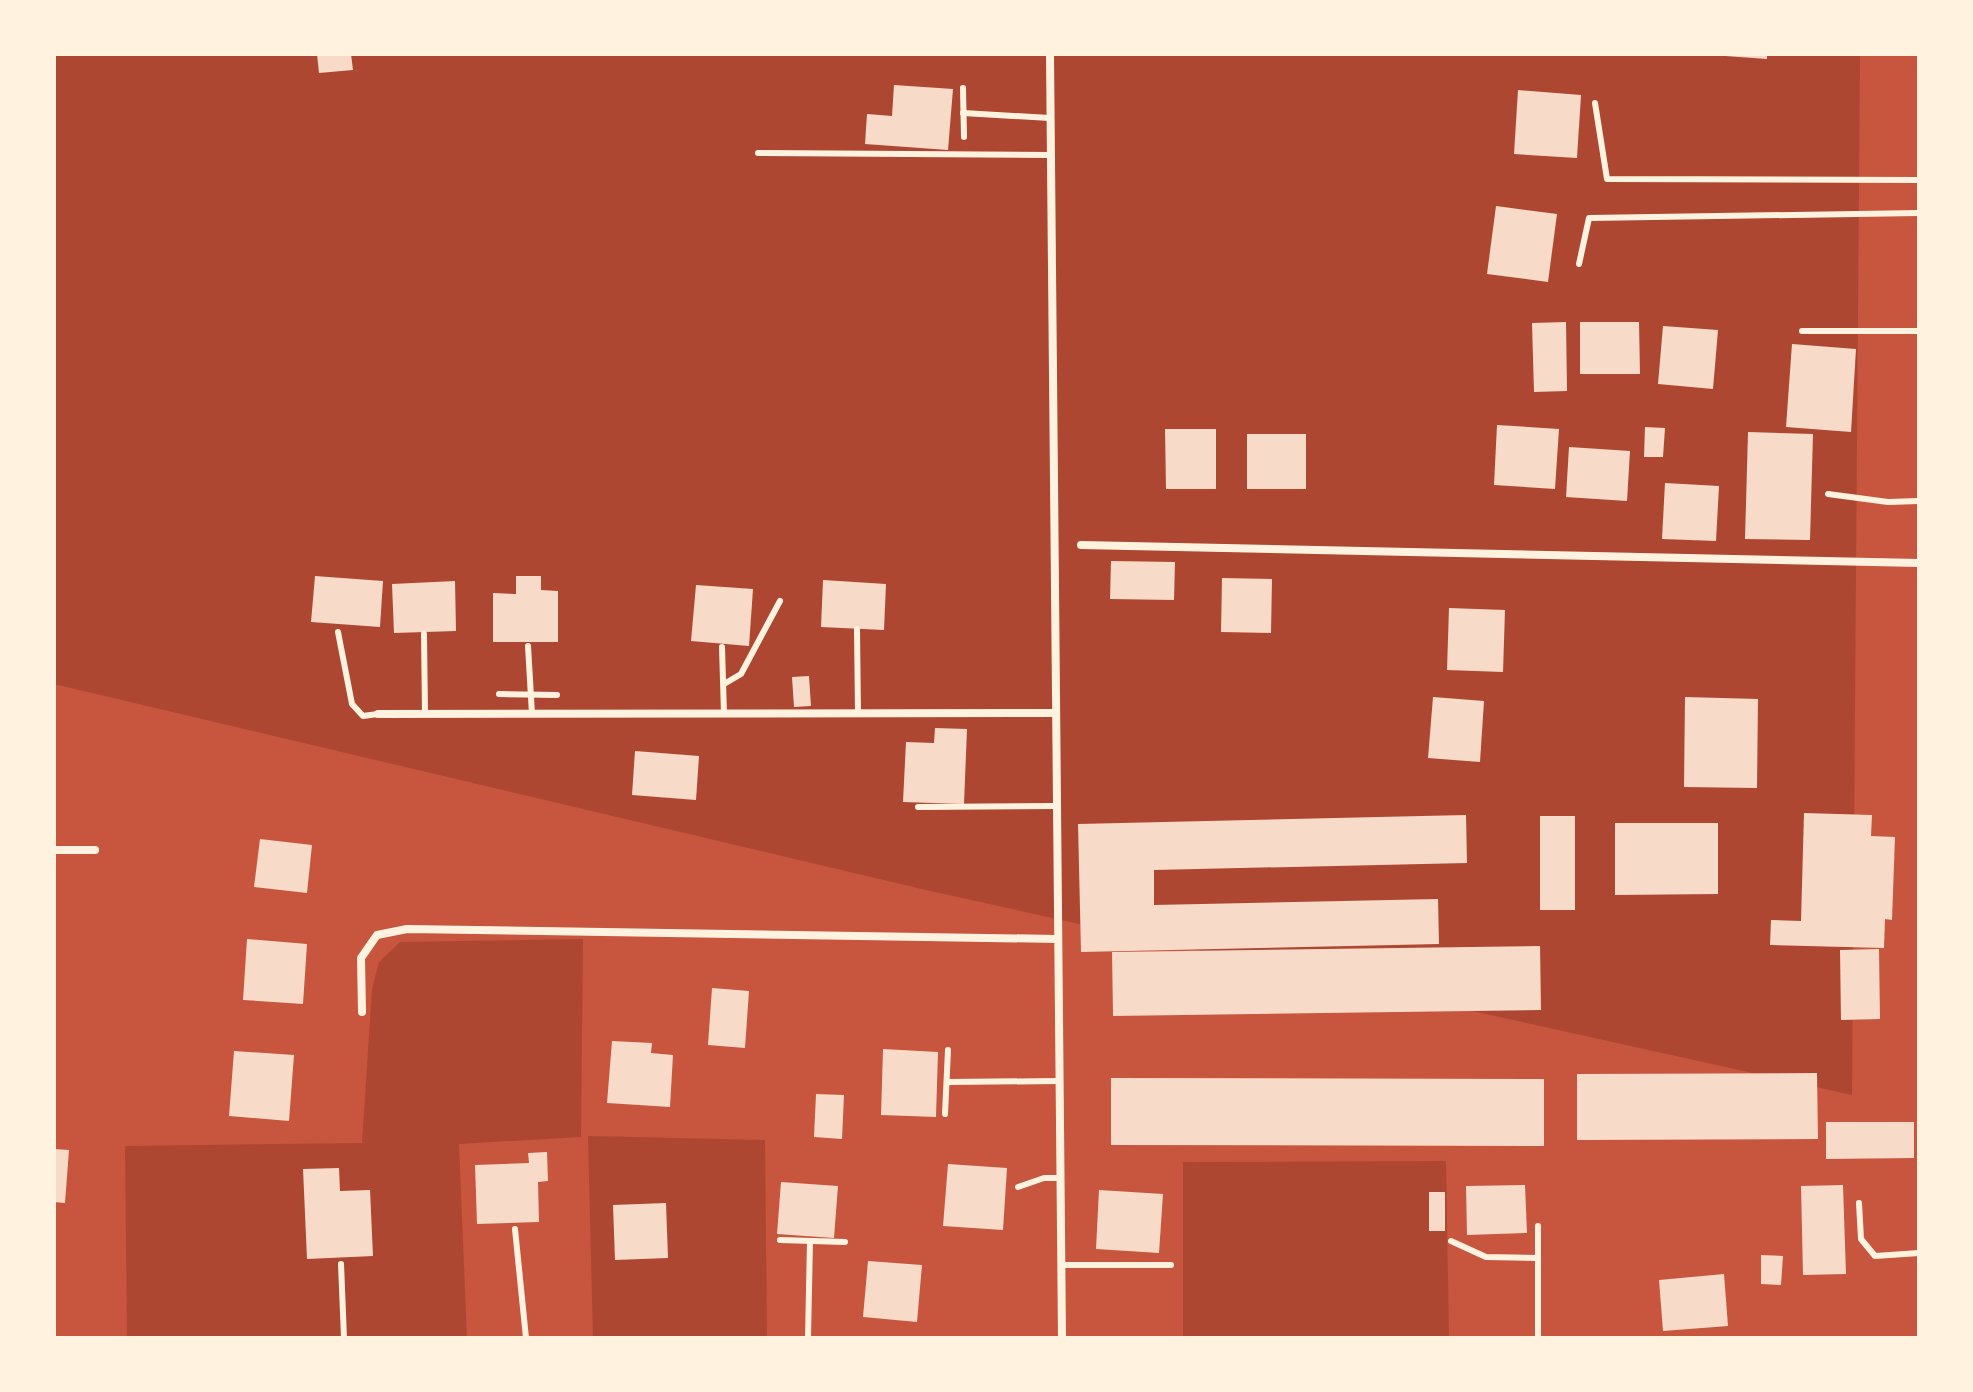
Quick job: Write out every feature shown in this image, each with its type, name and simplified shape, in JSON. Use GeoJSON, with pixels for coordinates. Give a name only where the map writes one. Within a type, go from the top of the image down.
{"type":"FeatureCollection","features":[{"type":"Feature","properties":{"kind":"street"},"geometry":{"type":"LineString","coordinates":[[1050,54],[1062,1338]]}},
{"type":"Feature","properties":{"kind":"street"},"geometry":{"type":"LineString","coordinates":[[1081,545],[1919,563]]}},
{"type":"Feature","properties":{"kind":"street"},"geometry":{"type":"LineString","coordinates":[[378,714],[1056,713]]}},
{"type":"Feature","properties":{"kind":"street"},"geometry":{"type":"LineString","coordinates":[[54,850],[95,850]]}},
{"type":"Feature","properties":{"kind":"street"},"geometry":{"type":"LineString","coordinates":[[362,1012],[361,958],[377,935],[407,929],[1058,939]]}},
{"type":"Feature","properties":{"kind":"lane"},"geometry":{"type":"LineString","coordinates":[[963,88],[964,137]]}},
{"type":"Feature","properties":{"kind":"lane"},"geometry":{"type":"LineString","coordinates":[[1595,103],[1607,179],[1919,180]]}},
{"type":"Feature","properties":{"kind":"lane"},"geometry":{"type":"LineString","coordinates":[[963,113],[1050,118]]}},
{"type":"Feature","properties":{"kind":"lane"},"geometry":{"type":"LineString","coordinates":[[758,153],[1051,155]]}},
{"type":"Feature","properties":{"kind":"lane"},"geometry":{"type":"LineString","coordinates":[[1579,264],[1589,218],[1919,213]]}},
{"type":"Feature","properties":{"kind":"lane"},"geometry":{"type":"LineString","coordinates":[[1802,331],[1919,331]]}},
{"type":"Feature","properties":{"kind":"lane"},"geometry":{"type":"LineString","coordinates":[[1828,494],[1888,502],[1919,501]]}},
{"type":"Feature","properties":{"kind":"lane"},"geometry":{"type":"LineString","coordinates":[[724,684],[741,674],[780,601]]}},
{"type":"Feature","properties":{"kind":"lane"},"geometry":{"type":"LineString","coordinates":[[857,629],[858,713]]}},
{"type":"Feature","properties":{"kind":"lane"},"geometry":{"type":"LineString","coordinates":[[338,632],[352,704],[363,716],[378,714]]}},
{"type":"Feature","properties":{"kind":"lane"},"geometry":{"type":"LineString","coordinates":[[424,634],[425,714]]}},
{"type":"Feature","properties":{"kind":"lane"},"geometry":{"type":"LineString","coordinates":[[528,646],[532,714]]}},
{"type":"Feature","properties":{"kind":"lane"},"geometry":{"type":"LineString","coordinates":[[722,647],[724,714]]}},
{"type":"Feature","properties":{"kind":"lane"},"geometry":{"type":"LineString","coordinates":[[499,694],[557,695]]}},
{"type":"Feature","properties":{"kind":"lane"},"geometry":{"type":"LineString","coordinates":[[918,807],[1057,806]]}},
{"type":"Feature","properties":{"kind":"lane"},"geometry":{"type":"LineString","coordinates":[[945,1114],[948,1050]]}},
{"type":"Feature","properties":{"kind":"lane"},"geometry":{"type":"LineString","coordinates":[[947,1082],[1060,1081]]}},
{"type":"Feature","properties":{"kind":"lane"},"geometry":{"type":"LineString","coordinates":[[1018,1187],[1044,1178],[1061,1178]]}},
{"type":"Feature","properties":{"kind":"lane"},"geometry":{"type":"LineString","coordinates":[[1859,1203],[1861,1239],[1875,1256],[1919,1253]]}},
{"type":"Feature","properties":{"kind":"lane"},"geometry":{"type":"LineString","coordinates":[[1538,1226],[1538,1338]]}},
{"type":"Feature","properties":{"kind":"lane"},"geometry":{"type":"LineString","coordinates":[[515,1229],[526,1338]]}},
{"type":"Feature","properties":{"kind":"lane"},"geometry":{"type":"LineString","coordinates":[[780,1240],[845,1242]]}},
{"type":"Feature","properties":{"kind":"lane"},"geometry":{"type":"LineString","coordinates":[[808,1338],[810,1241]]}},
{"type":"Feature","properties":{"kind":"lane"},"geometry":{"type":"LineString","coordinates":[[1451,1241],[1486,1257],[1538,1258]]}},
{"type":"Feature","properties":{"kind":"lane"},"geometry":{"type":"LineString","coordinates":[[341,1264],[344,1338]]}},
{"type":"Feature","properties":{"kind":"lane"},"geometry":{"type":"LineString","coordinates":[[1061,1265],[1171,1265]]}},
{"type":"Feature","properties":{"kind":"shaded area"},"geometry":{"type":"Polygon","coordinates":[[[54,54],[1860,54],[1852,1095],[926,890],[54,684],[54,54]]]}},
{"type":"Feature","properties":{"kind":"shaded area"},"geometry":{"type":"Polygon","coordinates":[[[583,939],[581,1137],[459,1144],[467,1338],[127,1338],[125,1146],[362,1143],[372,989],[379,962],[400,942],[583,939]]]}},
{"type":"Feature","properties":{"kind":"shaded area"},"geometry":{"type":"Polygon","coordinates":[[[588,1136],[765,1140],[767,1338],[593,1338],[588,1136]]]}},
{"type":"Feature","properties":{"kind":"shaded area"},"geometry":{"type":"Polygon","coordinates":[[[1446,1161],[1449,1338],[1183,1338],[1183,1162],[1446,1161]]]}},
{"type":"Feature","properties":{"kind":"building"},"geometry":{"type":"Polygon","coordinates":[[[317,54],[351,54],[353,70],[319,73],[317,54]]]}},
{"type":"Feature","properties":{"kind":"building"},"geometry":{"type":"Polygon","coordinates":[[[1698,54],[1767,54],[1767,59],[1698,54]]]}},
{"type":"Feature","properties":{"kind":"building"},"geometry":{"type":"Polygon","coordinates":[[[894,85],[953,89],[948,150],[865,144],[867,114],[892,116],[894,85]]]}},
{"type":"Feature","properties":{"kind":"building"},"geometry":{"type":"Polygon","coordinates":[[[1518,90],[1581,95],[1577,158],[1514,154],[1518,90]]]}},
{"type":"Feature","properties":{"kind":"building"},"geometry":{"type":"Polygon","coordinates":[[[1496,206],[1557,214],[1548,282],[1487,274],[1496,206]]]}},
{"type":"Feature","properties":{"kind":"building"},"geometry":{"type":"Polygon","coordinates":[[[1566,322],[1567,391],[1534,392],[1532,323],[1566,322]]]}},
{"type":"Feature","properties":{"kind":"building"},"geometry":{"type":"Polygon","coordinates":[[[1580,322],[1639,322],[1640,374],[1580,374],[1580,322]]]}},
{"type":"Feature","properties":{"kind":"building"},"geometry":{"type":"Polygon","coordinates":[[[1663,326],[1718,330],[1713,389],[1658,384],[1663,326]]]}},
{"type":"Feature","properties":{"kind":"building"},"geometry":{"type":"Polygon","coordinates":[[[1792,344],[1856,349],[1851,432],[1786,427],[1792,344]]]}},
{"type":"Feature","properties":{"kind":"building"},"geometry":{"type":"Polygon","coordinates":[[[1497,425],[1559,429],[1555,489],[1494,485],[1497,425]]]}},
{"type":"Feature","properties":{"kind":"building"},"geometry":{"type":"Polygon","coordinates":[[[1645,427],[1665,428],[1663,457],[1644,457],[1645,427]]]}},
{"type":"Feature","properties":{"kind":"building"},"geometry":{"type":"Polygon","coordinates":[[[1165,429],[1216,429],[1216,489],[1166,489],[1165,429]]]}},
{"type":"Feature","properties":{"kind":"building"},"geometry":{"type":"Polygon","coordinates":[[[1748,432],[1813,434],[1810,540],[1745,539],[1748,432]]]}},
{"type":"Feature","properties":{"kind":"building"},"geometry":{"type":"Polygon","coordinates":[[[1247,434],[1306,434],[1306,489],[1247,489],[1247,434]]]}},
{"type":"Feature","properties":{"kind":"building"},"geometry":{"type":"Polygon","coordinates":[[[1569,447],[1630,451],[1627,501],[1566,497],[1569,447]]]}},
{"type":"Feature","properties":{"kind":"building"},"geometry":{"type":"Polygon","coordinates":[[[1665,483],[1719,486],[1716,541],[1662,539],[1665,483]]]}},
{"type":"Feature","properties":{"kind":"building"},"geometry":{"type":"Polygon","coordinates":[[[1111,561],[1175,562],[1174,600],[1110,599],[1111,561]]]}},
{"type":"Feature","properties":{"kind":"building"},"geometry":{"type":"Polygon","coordinates":[[[315,576],[383,581],[380,627],[311,622],[315,576]]]}},
{"type":"Feature","properties":{"kind":"building"},"geometry":{"type":"Polygon","coordinates":[[[516,576],[541,576],[541,590],[558,591],[558,642],[493,642],[493,593],[516,594],[516,576]]]}},
{"type":"Feature","properties":{"kind":"building"},"geometry":{"type":"Polygon","coordinates":[[[1222,578],[1272,579],[1271,633],[1221,632],[1222,578]]]}},
{"type":"Feature","properties":{"kind":"building"},"geometry":{"type":"Polygon","coordinates":[[[823,580],[886,584],[884,630],[821,627],[823,580]]]}},
{"type":"Feature","properties":{"kind":"building"},"geometry":{"type":"Polygon","coordinates":[[[455,581],[456,631],[394,633],[392,584],[455,581]]]}},
{"type":"Feature","properties":{"kind":"building"},"geometry":{"type":"Polygon","coordinates":[[[696,585],[753,589],[749,646],[691,641],[696,585]]]}},
{"type":"Feature","properties":{"kind":"building"},"geometry":{"type":"Polygon","coordinates":[[[1449,608],[1505,610],[1503,672],[1447,670],[1449,608]]]}},
{"type":"Feature","properties":{"kind":"building"},"geometry":{"type":"Polygon","coordinates":[[[809,676],[811,706],[794,707],[792,677],[809,676]]]}},
{"type":"Feature","properties":{"kind":"building"},"geometry":{"type":"Polygon","coordinates":[[[1433,697],[1484,701],[1480,762],[1428,758],[1433,697]]]}},
{"type":"Feature","properties":{"kind":"building"},"geometry":{"type":"Polygon","coordinates":[[[1685,697],[1758,699],[1757,788],[1684,787],[1685,697]]]}},
{"type":"Feature","properties":{"kind":"building"},"geometry":{"type":"Polygon","coordinates":[[[935,728],[967,729],[964,804],[903,802],[906,742],[934,743],[935,728]]]}},
{"type":"Feature","properties":{"kind":"building"},"geometry":{"type":"Polygon","coordinates":[[[635,751],[699,756],[696,800],[632,795],[635,751]]]}},
{"type":"Feature","properties":{"kind":"building"},"geometry":{"type":"Polygon","coordinates":[[[1804,813],[1872,815],[1871,836],[1895,837],[1892,920],[1885,919],[1884,948],[1770,945],[1771,920],[1801,921],[1804,813]]]}},
{"type":"Feature","properties":{"kind":"building"},"geometry":{"type":"Polygon","coordinates":[[[1466,815],[1467,863],[1154,870],[1154,905],[1438,899],[1439,944],[1081,952],[1078,824],[1466,815]]]}},
{"type":"Feature","properties":{"kind":"building"},"geometry":{"type":"Polygon","coordinates":[[[1540,816],[1575,816],[1575,910],[1540,910],[1540,816]]]}},
{"type":"Feature","properties":{"kind":"building"},"geometry":{"type":"Polygon","coordinates":[[[1615,823],[1718,823],[1718,894],[1615,895],[1615,823]]]}},
{"type":"Feature","properties":{"kind":"building"},"geometry":{"type":"Polygon","coordinates":[[[260,839],[312,845],[307,893],[254,887],[260,839]]]}},
{"type":"Feature","properties":{"kind":"building"},"geometry":{"type":"Polygon","coordinates":[[[247,939],[307,944],[303,1004],[243,1000],[247,939]]]}},
{"type":"Feature","properties":{"kind":"building"},"geometry":{"type":"Polygon","coordinates":[[[1540,946],[1541,1010],[1113,1016],[1112,952],[1540,946]]]}},
{"type":"Feature","properties":{"kind":"building"},"geometry":{"type":"Polygon","coordinates":[[[1879,949],[1880,1019],[1841,1020],[1840,950],[1879,949]]]}},
{"type":"Feature","properties":{"kind":"building"},"geometry":{"type":"Polygon","coordinates":[[[712,988],[749,991],[745,1048],[708,1045],[712,988]]]}},
{"type":"Feature","properties":{"kind":"building"},"geometry":{"type":"Polygon","coordinates":[[[612,1041],[652,1043],[651,1053],[673,1055],[670,1107],[607,1103],[612,1041]]]}},
{"type":"Feature","properties":{"kind":"building"},"geometry":{"type":"Polygon","coordinates":[[[883,1049],[938,1052],[936,1117],[881,1115],[883,1049]]]}},
{"type":"Feature","properties":{"kind":"building"},"geometry":{"type":"Polygon","coordinates":[[[234,1051],[294,1055],[289,1121],[229,1116],[234,1051]]]}},
{"type":"Feature","properties":{"kind":"building"},"geometry":{"type":"Polygon","coordinates":[[[1817,1073],[1818,1139],[1577,1140],[1577,1074],[1817,1073]]]}},
{"type":"Feature","properties":{"kind":"building"},"geometry":{"type":"Polygon","coordinates":[[[1111,1078],[1544,1079],[1544,1146],[1111,1145],[1111,1078]]]}},
{"type":"Feature","properties":{"kind":"building"},"geometry":{"type":"Polygon","coordinates":[[[816,1094],[844,1095],[842,1139],[814,1137],[816,1094]]]}},
{"type":"Feature","properties":{"kind":"building"},"geometry":{"type":"Polygon","coordinates":[[[1826,1122],[1914,1122],[1914,1158],[1826,1159],[1826,1122]]]}},
{"type":"Feature","properties":{"kind":"building"},"geometry":{"type":"Polygon","coordinates":[[[54,1149],[69,1150],[65,1203],[54,1202],[54,1149]]]}},
{"type":"Feature","properties":{"kind":"building"},"geometry":{"type":"Polygon","coordinates":[[[547,1152],[548,1181],[538,1182],[539,1222],[477,1224],[475,1165],[529,1163],[528,1153],[547,1152]]]}},
{"type":"Feature","properties":{"kind":"building"},"geometry":{"type":"Polygon","coordinates":[[[948,1164],[1007,1168],[1003,1230],[943,1226],[948,1164]]]}},
{"type":"Feature","properties":{"kind":"building"},"geometry":{"type":"Polygon","coordinates":[[[339,1168],[340,1191],[370,1190],[373,1256],[307,1259],[303,1169],[339,1168]]]}},
{"type":"Feature","properties":{"kind":"building"},"geometry":{"type":"Polygon","coordinates":[[[781,1182],[838,1186],[834,1238],[777,1234],[781,1182]]]}},
{"type":"Feature","properties":{"kind":"building"},"geometry":{"type":"Polygon","coordinates":[[[1525,1185],[1527,1233],[1467,1235],[1466,1186],[1525,1185]]]}},
{"type":"Feature","properties":{"kind":"building"},"geometry":{"type":"Polygon","coordinates":[[[1843,1185],[1846,1274],[1803,1275],[1801,1186],[1843,1185]]]}},
{"type":"Feature","properties":{"kind":"building"},"geometry":{"type":"Polygon","coordinates":[[[1099,1190],[1163,1194],[1159,1253],[1096,1249],[1099,1190]]]}},
{"type":"Feature","properties":{"kind":"building"},"geometry":{"type":"Polygon","coordinates":[[[1429,1192],[1445,1192],[1445,1231],[1429,1231],[1429,1192]]]}},
{"type":"Feature","properties":{"kind":"building"},"geometry":{"type":"Polygon","coordinates":[[[666,1203],[668,1258],[615,1260],[613,1205],[666,1203]]]}},
{"type":"Feature","properties":{"kind":"building"},"geometry":{"type":"Polygon","coordinates":[[[1761,1255],[1783,1256],[1781,1285],[1761,1284],[1761,1255]]]}},
{"type":"Feature","properties":{"kind":"building"},"geometry":{"type":"Polygon","coordinates":[[[868,1261],[922,1265],[917,1322],[863,1317],[868,1261]]]}},
{"type":"Feature","properties":{"kind":"building"},"geometry":{"type":"Polygon","coordinates":[[[1724,1274],[1728,1326],[1663,1331],[1659,1280],[1724,1274]]]}}]}
